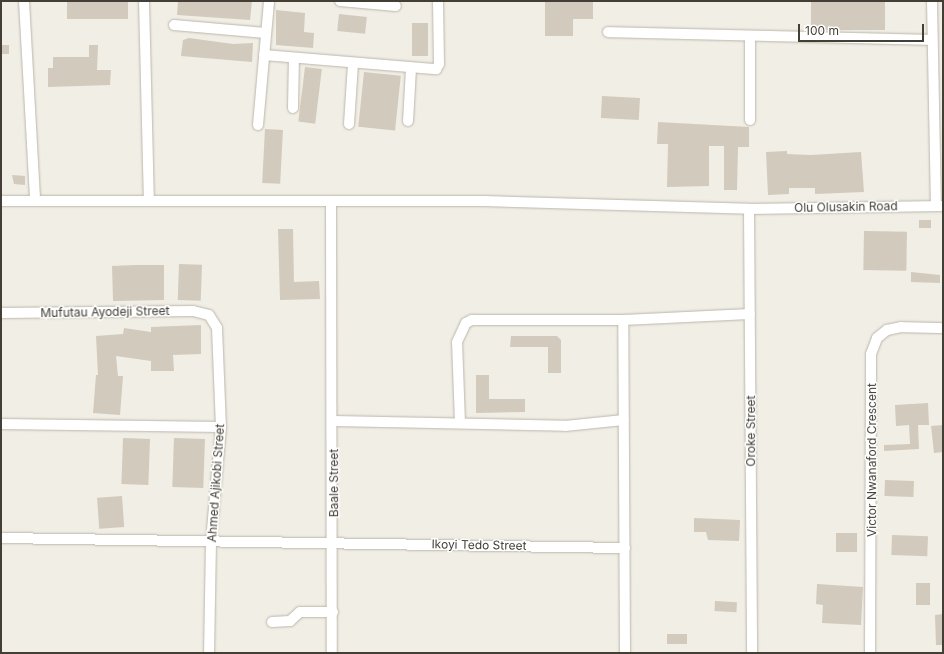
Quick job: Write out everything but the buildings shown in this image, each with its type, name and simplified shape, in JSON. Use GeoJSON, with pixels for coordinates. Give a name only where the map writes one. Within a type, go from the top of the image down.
{"type":"FeatureCollection","features":[{"type":"Feature","properties":{"kind":"street"},"geometry":{"type":"LineString","coordinates":[[24,1],[35,200]]}},
{"type":"Feature","properties":{"kind":"street"},"geometry":{"type":"LineString","coordinates":[[144,1],[150,199]]}},
{"type":"Feature","properties":{"kind":"street"},"geometry":{"type":"LineString","coordinates":[[258,124],[269,1]]}},
{"type":"Feature","properties":{"kind":"street"},"geometry":{"type":"LineString","coordinates":[[340,1],[396,6]]}},
{"type":"Feature","properties":{"kind":"street"},"geometry":{"type":"LineString","coordinates":[[264,55],[411,69],[436,69],[439,64],[438,1]]}},
{"type":"Feature","properties":{"kind":"street"},"geometry":{"type":"LineString","coordinates":[[932,1],[931,40],[940,206]]}},
{"type":"Feature","properties":{"kind":"street"},"geometry":{"type":"LineString","coordinates":[[174,25],[266,33]]}},
{"type":"Feature","properties":{"kind":"street"},"geometry":{"type":"LineString","coordinates":[[608,32],[931,40]]}},
{"type":"Feature","properties":{"kind":"street"},"geometry":{"type":"LineString","coordinates":[[750,36],[750,120]]}},
{"type":"Feature","properties":{"kind":"street"},"geometry":{"type":"LineString","coordinates":[[293,108],[294,58]]}},
{"type":"Feature","properties":{"kind":"street"},"geometry":{"type":"LineString","coordinates":[[349,124],[353,63]]}},
{"type":"Feature","properties":{"kind":"street"},"geometry":{"type":"LineString","coordinates":[[408,122],[411,69]]}},
{"type":"Feature","properties":{"kind":"street","name":"Olu Olusakin Road"},"geometry":{"type":"LineString","coordinates":[[1,200],[150,199],[331,202],[492,201],[749,209],[940,206]]}},
{"type":"Feature","properties":{"kind":"street","name":"Baale Street"},"geometry":{"type":"LineString","coordinates":[[331,202],[334,421],[332,653]]}},
{"type":"Feature","properties":{"kind":"street","name":"Oroke Street"},"geometry":{"type":"LineString","coordinates":[[749,209],[752,653]]}},
{"type":"Feature","properties":{"kind":"street","name":"Mufutau Ayodeji Street"},"geometry":{"type":"LineString","coordinates":[[1,313],[193,311],[209,315]]}},
{"type":"Feature","properties":{"kind":"street"},"geometry":{"type":"LineString","coordinates":[[460,424],[458,342],[466,323],[472,320],[623,320],[750,314]]}},
{"type":"Feature","properties":{"kind":"street","name":"Ahmed Ajikobi Street"},"geometry":{"type":"LineString","coordinates":[[208,653],[211,541],[221,426],[217,328],[209,315]]}},
{"type":"Feature","properties":{"kind":"street"},"geometry":{"type":"LineString","coordinates":[[623,320],[625,653]]}},
{"type":"Feature","properties":{"kind":"street","name":"Victor Nwanaford Crescent"},"geometry":{"type":"LineString","coordinates":[[870,653],[871,354],[877,338],[886,330],[901,327],[943,328]]}},
{"type":"Feature","properties":{"kind":"street"},"geometry":{"type":"LineString","coordinates":[[334,421],[565,426],[624,420]]}},
{"type":"Feature","properties":{"kind":"street"},"geometry":{"type":"LineString","coordinates":[[1,424],[221,426]]}},
{"type":"Feature","properties":{"kind":"street","name":"Ikoyi Tedo Street"},"geometry":{"type":"LineString","coordinates":[[1,538],[334,542],[625,548]]}},
{"type":"Feature","properties":{"kind":"street"},"geometry":{"type":"LineString","coordinates":[[272,622],[290,621],[300,612],[332,612]]}}]}
